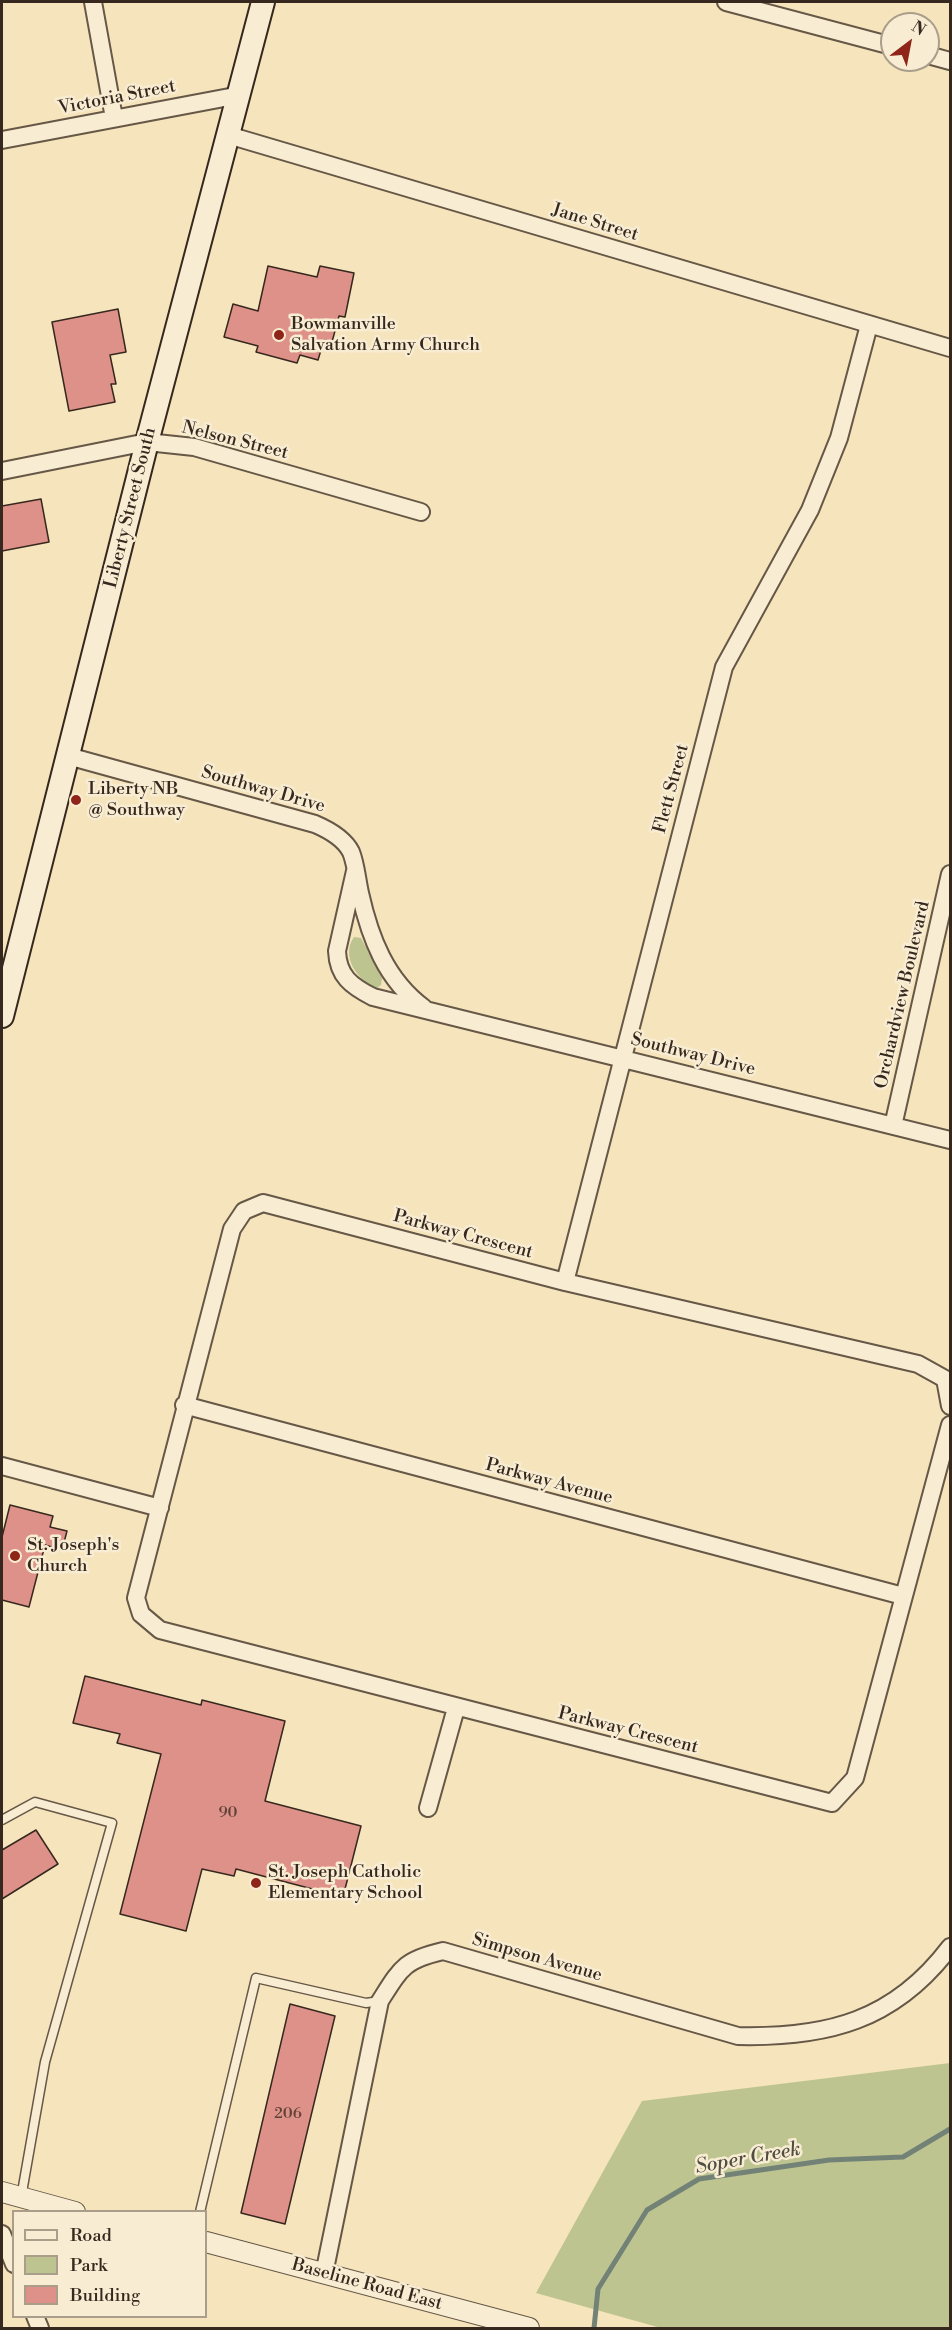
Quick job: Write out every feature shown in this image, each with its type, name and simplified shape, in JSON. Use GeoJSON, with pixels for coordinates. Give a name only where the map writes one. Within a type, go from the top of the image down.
{"type":"FeatureCollection","features":[{"type":"Feature","properties":{"kind":"main road","name":"Liberty Street South"},"geometry":{"type":"LineString","coordinates":[[2,1016],[7,968],[68,756],[147,442],[263,2]]}},
{"type":"Feature","properties":{"kind":"street"},"geometry":{"type":"LineString","coordinates":[[93,2],[114,118]]}},
{"type":"Feature","properties":{"kind":"street"},"geometry":{"type":"LineString","coordinates":[[726,2],[880,43]]}},
{"type":"Feature","properties":{"kind":"street","name":"Victoria Street"},"geometry":{"type":"LineString","coordinates":[[2,140],[240,95]]}},
{"type":"Feature","properties":{"kind":"street","name":"Jane Street"},"geometry":{"type":"LineString","coordinates":[[228,135],[951,348]]}},
{"type":"Feature","properties":{"kind":"street","name":"Flett Street"},"geometry":{"type":"LineString","coordinates":[[565,1282],[724,667],[810,510],[839,438],[869,325]]}},
{"type":"Feature","properties":{"kind":"street","name":"Nelson Street"},"geometry":{"type":"LineString","coordinates":[[2,471],[147,442],[194,447],[421,512]]}},
{"type":"Feature","properties":{"kind":"street","name":"Southway Drive"},"geometry":{"type":"LineString","coordinates":[[68,756],[315,824],[341,839],[350,851],[366,923],[375,947],[401,988],[427,1010]]}},
{"type":"Feature","properties":{"kind":"street","name":"Southway Drive"},"geometry":{"type":"LineString","coordinates":[[355,871],[337,951],[340,972],[348,982],[373,997],[951,1140]]}},
{"type":"Feature","properties":{"kind":"street","name":"Orchardview Boulevard"},"geometry":{"type":"LineString","coordinates":[[893,1126],[951,874]]}},
{"type":"Feature","properties":{"kind":"street","name":"Parkway Crescent"},"geometry":{"type":"LineString","coordinates":[[951,1406],[945,1379],[918,1364],[565,1282],[263,1203],[244,1211],[232,1229],[184,1405],[136,1598],[141,1614],[160,1630],[832,1803],[855,1778],[951,1425]]}},
{"type":"Feature","properties":{"kind":"street","name":"Parkway Avenue"},"geometry":{"type":"LineString","coordinates":[[184,1405],[903,1596]]}},
{"type":"Feature","properties":{"kind":"street"},"geometry":{"type":"LineString","coordinates":[[2,1466],[160,1508]]}},
{"type":"Feature","properties":{"kind":"street"},"geometry":{"type":"LineString","coordinates":[[428,1808],[456,1708]]}},
{"type":"Feature","properties":{"kind":"street","name":"Simpson Avenue"},"geometry":{"type":"LineString","coordinates":[[324,2274],[380,2001],[396,1975],[415,1958],[443,1951],[738,2036],[779,2037],[819,2033],[867,2016],[901,1996],[938,1963],[951,1947]]}},
{"type":"Feature","properties":{"kind":"street"},"geometry":{"type":"LineString","coordinates":[[2,2192],[21,2199],[70,2210]]}},
{"type":"Feature","properties":{"kind":"street"},"geometry":{"type":"LineString","coordinates":[[2,2234],[12,2259]]}},
{"type":"Feature","properties":{"kind":"street","name":"Baseline Road East"},"geometry":{"type":"LineString","coordinates":[[207,2242],[529,2328]]}},
{"type":"Feature","properties":{"kind":"lane"},"geometry":{"type":"LineString","coordinates":[[2,1820],[35,1802],[112,1823],[45,2062],[21,2199]]}},
{"type":"Feature","properties":{"kind":"lane"},"geometry":{"type":"LineString","coordinates":[[200,2210],[256,1978],[366,2003],[380,2001]]}},
{"type":"Feature","properties":{"kind":"green space"},"geometry":{"type":"Polygon","coordinates":[[[354,937],[361,938],[382,978],[381,985],[376,989],[357,974],[350,960],[350,945],[354,937]]]}},
{"type":"Feature","properties":{"kind":"green space"},"geometry":{"type":"Polygon","coordinates":[[[950,2063],[950,2328],[661,2328],[536,2293],[642,2101],[950,2063]]]}},
{"type":"Feature","properties":{"kind":"building"},"geometry":{"type":"Polygon","coordinates":[[[268,266],[317,277],[320,266],[354,273],[345,317],[339,316],[332,342],[324,340],[318,360],[300,355],[297,363],[256,352],[258,346],[224,337],[233,304],[258,311],[268,266]]]}},
{"type":"Feature","properties":{"kind":"building"},"geometry":{"type":"Polygon","coordinates":[[[118,309],[126,352],[110,355],[116,384],[111,384],[115,402],[69,411],[52,322],[118,309]]]}},
{"type":"Feature","properties":{"kind":"building"},"geometry":{"type":"Polygon","coordinates":[[[41,499],[49,542],[2,551],[2,506],[41,499]]]}},
{"type":"Feature","properties":{"kind":"building","name":"St. Joseph's Church"},"geometry":{"type":"Polygon","coordinates":[[[10,1505],[53,1516],[50,1527],[67,1531],[62,1550],[45,1545],[29,1607],[2,1600],[2,1537],[10,1505]]]}},
{"type":"Feature","properties":{"kind":"building"},"geometry":{"type":"Polygon","coordinates":[[[85,1676],[201,1705],[202,1700],[285,1721],[265,1801],[361,1826],[343,1897],[236,1869],[234,1876],[202,1869],[186,1931],[120,1914],[161,1754],[117,1743],[120,1734],[73,1723],[85,1676]]]}},
{"type":"Feature","properties":{"kind":"building"},"geometry":{"type":"Polygon","coordinates":[[[36,1830],[58,1864],[2,1899],[2,1850],[36,1830]]]}},
{"type":"Feature","properties":{"kind":"building"},"geometry":{"type":"Polygon","coordinates":[[[290,2004],[335,2016],[285,2224],[241,2213],[290,2004]]]}},
{"type":"Feature","properties":{"kind":"waterway","name":"Soper Creek"},"geometry":{"type":"LineString","coordinates":[[594,2328],[598,2289],[647,2210],[699,2179],[829,2160],[903,2157],[950,2129]]}},
{"type":"Feature","properties":{"kind":"place","name":"Bowmanville Salvation Army Church"},"geometry":{"type":"Point","coordinates":[279,335]}},
{"type":"Feature","properties":{"kind":"place","name":"Liberty NB @ Southway"},"geometry":{"type":"Point","coordinates":[76,800]}},
{"type":"Feature","properties":{"kind":"place","name":"St. Joseph's Church"},"geometry":{"type":"Point","coordinates":[15,1556]}},
{"type":"Feature","properties":{"kind":"place","name":"St. Joseph Catholic Elementary School"},"geometry":{"type":"Point","coordinates":[256,1883]}}]}
